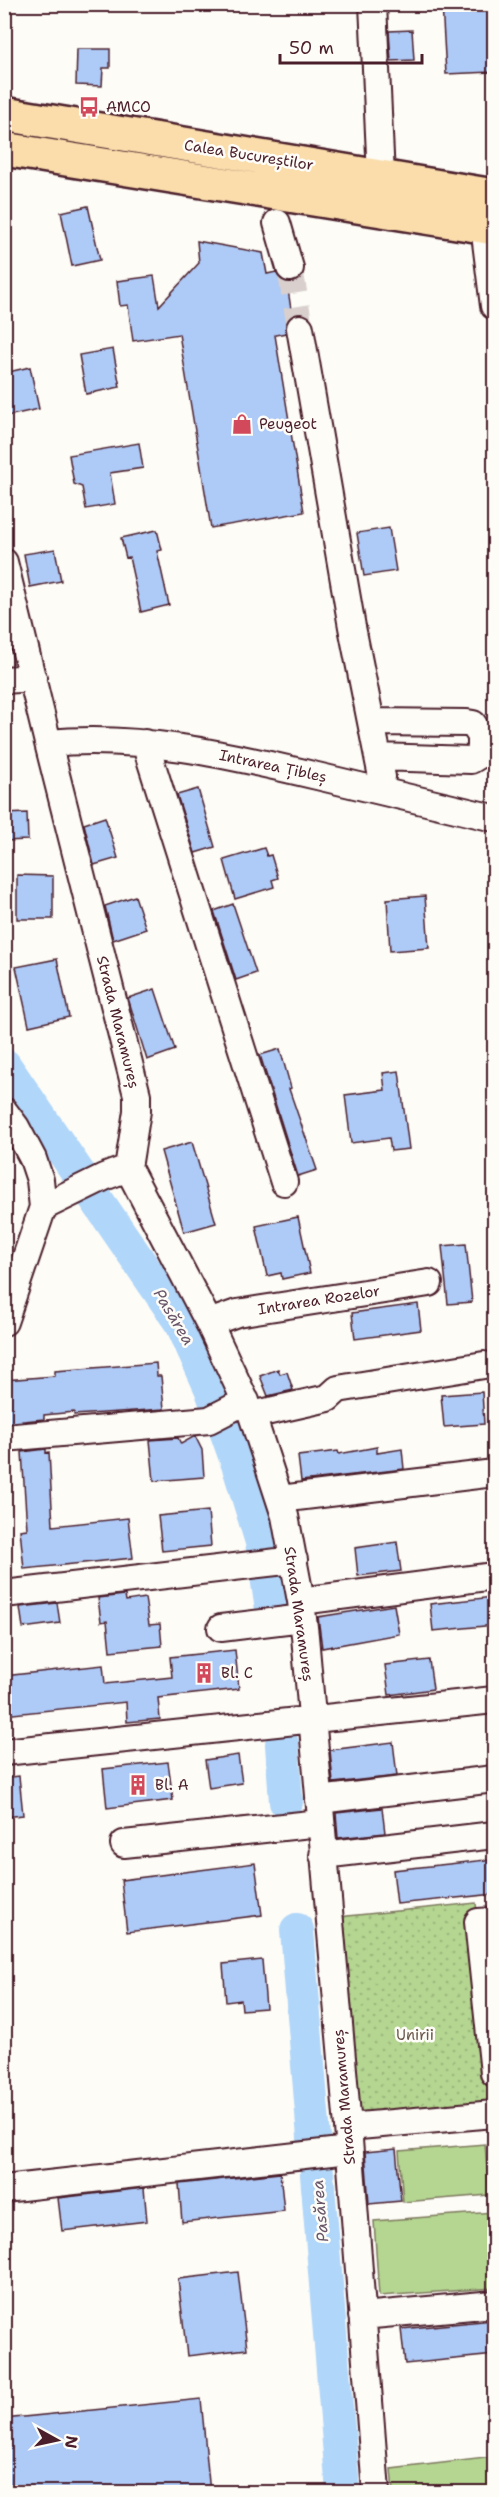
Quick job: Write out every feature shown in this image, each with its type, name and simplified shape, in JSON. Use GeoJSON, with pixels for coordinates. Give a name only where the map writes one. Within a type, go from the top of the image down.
{"type":"FeatureCollection","features":[{"type":"Feature","properties":{"kind":"highway","name":"Calea Bucureștilor"},"geometry":{"type":"LineString","coordinates":[[4,114],[495,196]]}},
{"type":"Feature","properties":{"kind":"highway"},"geometry":{"type":"LineString","coordinates":[[4,149],[489,227]]}},
{"type":"Feature","properties":{"kind":"street"},"geometry":{"type":"LineString","coordinates":[[373,4],[381,177]]}},
{"type":"Feature","properties":{"kind":"street"},"geometry":{"type":"LineString","coordinates":[[277,223],[290,268]]}},
{"type":"Feature","properties":{"kind":"street"},"geometry":{"type":"LineString","coordinates":[[489,227],[495,306]]}},
{"type":"Feature","properties":{"kind":"street"},"geometry":{"type":"LineString","coordinates":[[300,328],[380,767],[471,760],[481,754],[481,736],[473,724],[372,722]]}},
{"type":"Feature","properties":{"kind":"street","name":"Strada Maramureș"},"geometry":{"type":"LineString","coordinates":[[4,562],[137,1095],[137,1111],[128,1168],[209,1323],[249,1408],[280,1510],[286,1560],[297,1613],[303,1721],[320,1812],[376,2493]]}},
{"type":"Feature","properties":{"kind":"street"},"geometry":{"type":"LineString","coordinates":[[4,680],[33,678]]}},
{"type":"Feature","properties":{"kind":"street","name":"Intrarea Țibleș"},"geometry":{"type":"LineString","coordinates":[[48,743],[90,740],[145,743],[227,755],[495,818]]}},
{"type":"Feature","properties":{"kind":"street"},"geometry":{"type":"LineString","coordinates":[[145,743],[284,1182]]}},
{"type":"Feature","properties":{"kind":"street"},"geometry":{"type":"LineString","coordinates":[[4,1111],[16,1127],[33,1159],[40,1180],[44,1207],[4,1322]]}},
{"type":"Feature","properties":{"kind":"street"},"geometry":{"type":"LineString","coordinates":[[44,1207],[104,1177],[128,1168]]}},
{"type":"Feature","properties":{"kind":"street","name":"Intrarea Rozelor"},"geometry":{"type":"LineString","coordinates":[[209,1323],[237,1313],[429,1283]]}},
{"type":"Feature","properties":{"kind":"street"},"geometry":{"type":"LineString","coordinates":[[4,1438],[209,1420],[249,1408],[328,1398],[338,1389],[483,1365]]}},
{"type":"Feature","properties":{"kind":"street"},"geometry":{"type":"LineString","coordinates":[[280,1510],[495,1473]]}},
{"type":"Feature","properties":{"kind":"street"},"geometry":{"type":"LineString","coordinates":[[4,1593],[286,1560]]}},
{"type":"Feature","properties":{"kind":"street"},"geometry":{"type":"LineString","coordinates":[[221,1628],[252,1625],[297,1613],[495,1576]]}},
{"type":"Feature","properties":{"kind":"street"},"geometry":{"type":"LineString","coordinates":[[4,1752],[495,1700]]}},
{"type":"Feature","properties":{"kind":"street"},"geometry":{"type":"LineString","coordinates":[[124,1844],[320,1812],[495,1779]]}},
{"type":"Feature","properties":{"kind":"street"},"geometry":{"type":"LineString","coordinates":[[323,1855],[495,1835]]}},
{"type":"Feature","properties":{"kind":"street"},"geometry":{"type":"LineString","coordinates":[[495,1920],[478,1922],[495,2073]]}},
{"type":"Feature","properties":{"kind":"street"},"geometry":{"type":"LineString","coordinates":[[4,2189],[302,2155],[348,2142],[495,2114]]}},
{"type":"Feature","properties":{"kind":"street"},"geometry":{"type":"LineString","coordinates":[[362,2316],[495,2304]]}},
{"type":"Feature","properties":{"kind":"green space","name":"Unirii"},"geometry":{"type":"Polygon","coordinates":[[[476,1903],[494,2073],[494,2114],[348,2127],[328,1918],[476,1903]]]}},
{"type":"Feature","properties":{"kind":"green space"},"geometry":{"type":"Polygon","coordinates":[[[485,2144],[489,2195],[403,2202],[399,2151],[485,2144]]]}},
{"type":"Feature","properties":{"kind":"green space"},"geometry":{"type":"Polygon","coordinates":[[[494,2212],[494,2288],[379,2296],[374,2221],[494,2212]]]}},
{"type":"Feature","properties":{"kind":"green space"},"geometry":{"type":"Polygon","coordinates":[[[494,2457],[494,2492],[393,2492],[391,2469],[494,2457]]]}},
{"type":"Feature","properties":{"kind":"building"},"geometry":{"type":"Polygon","coordinates":[[[442,4],[488,4],[492,72],[446,74],[442,4]]]}},
{"type":"Feature","properties":{"kind":"building"},"geometry":{"type":"Polygon","coordinates":[[[412,30],[414,60],[391,61],[389,31],[412,30]]]}},
{"type":"Feature","properties":{"kind":"building"},"geometry":{"type":"Polygon","coordinates":[[[77,49],[110,49],[110,68],[103,68],[102,86],[76,85],[77,49]]]}},
{"type":"Feature","properties":{"kind":"building"},"geometry":{"type":"Polygon","coordinates":[[[88,206],[100,260],[72,266],[61,212],[88,206]]]}},
{"type":"Feature","properties":{"kind":"building","name":"Peugeot"},"geometry":{"type":"Polygon","coordinates":[[[197,241],[263,253],[267,274],[276,272],[280,279],[287,283],[292,316],[286,323],[286,333],[275,335],[304,512],[211,528],[179,334],[133,341],[128,305],[120,306],[117,281],[154,276],[159,306],[199,263],[197,241]]]}},
{"type":"Feature","properties":{"kind":"building"},"geometry":{"type":"Polygon","coordinates":[[[113,349],[120,387],[86,394],[79,355],[113,349]]]}},
{"type":"Feature","properties":{"kind":"building"},"geometry":{"type":"Polygon","coordinates":[[[30,367],[39,409],[7,416],[4,373],[30,367]]]}},
{"type":"Feature","properties":{"kind":"building"},"geometry":{"type":"Polygon","coordinates":[[[139,443],[143,468],[110,473],[115,504],[86,509],[82,487],[74,484],[69,455],[139,443]]]}},
{"type":"Feature","properties":{"kind":"building"},"geometry":{"type":"Polygon","coordinates":[[[389,528],[396,571],[364,576],[357,533],[389,528]]]}},
{"type":"Feature","properties":{"kind":"building"},"geometry":{"type":"Polygon","coordinates":[[[157,530],[162,550],[157,551],[169,605],[141,612],[129,557],[126,558],[121,538],[157,530]]]}},
{"type":"Feature","properties":{"kind":"building"},"geometry":{"type":"Polygon","coordinates":[[[55,549],[61,581],[30,587],[24,554],[55,549]]]}},
{"type":"Feature","properties":{"kind":"building"},"geometry":{"type":"Polygon","coordinates":[[[198,789],[215,847],[195,853],[177,795],[198,789]]]}},
{"type":"Feature","properties":{"kind":"building"},"geometry":{"type":"Polygon","coordinates":[[[27,813],[28,840],[4,841],[4,814],[27,813]]]}},
{"type":"Feature","properties":{"kind":"building"},"geometry":{"type":"Polygon","coordinates":[[[105,817],[118,858],[94,865],[84,824],[105,817]]]}},
{"type":"Feature","properties":{"kind":"building"},"geometry":{"type":"Polygon","coordinates":[[[264,848],[267,856],[271,855],[278,878],[272,880],[274,887],[235,899],[224,860],[264,848]]]}},
{"type":"Feature","properties":{"kind":"building"},"geometry":{"type":"Polygon","coordinates":[[[17,875],[53,876],[53,919],[17,919],[17,875]]]}},
{"type":"Feature","properties":{"kind":"building"},"geometry":{"type":"Polygon","coordinates":[[[135,896],[146,929],[113,940],[105,906],[135,896]]]}},
{"type":"Feature","properties":{"kind":"building"},"geometry":{"type":"Polygon","coordinates":[[[425,896],[429,948],[390,951],[387,899],[425,896]]]}},
{"type":"Feature","properties":{"kind":"building"},"geometry":{"type":"Polygon","coordinates":[[[233,904],[256,973],[236,980],[214,911],[233,904]]]}},
{"type":"Feature","properties":{"kind":"building"},"geometry":{"type":"Polygon","coordinates":[[[57,959],[69,1017],[29,1026],[16,967],[57,959]]]}},
{"type":"Feature","properties":{"kind":"building"},"geometry":{"type":"Polygon","coordinates":[[[155,989],[175,1050],[147,1060],[128,998],[155,989]]]}},
{"type":"Feature","properties":{"kind":"building"},"geometry":{"type":"Polygon","coordinates":[[[280,1049],[291,1088],[289,1089],[317,1170],[298,1176],[260,1055],[280,1049]]]}},
{"type":"Feature","properties":{"kind":"building"},"geometry":{"type":"Polygon","coordinates":[[[399,1071],[409,1149],[391,1151],[389,1138],[351,1143],[345,1095],[385,1090],[383,1073],[399,1071]]]}},
{"type":"Feature","properties":{"kind":"building"},"geometry":{"type":"Polygon","coordinates":[[[192,1142],[216,1223],[184,1232],[161,1151],[192,1142]]]}},
{"type":"Feature","properties":{"kind":"building"},"geometry":{"type":"Polygon","coordinates":[[[298,1217],[310,1273],[282,1279],[281,1273],[267,1276],[256,1226],[298,1217]]]}},
{"type":"Feature","properties":{"kind":"building"},"geometry":{"type":"Polygon","coordinates":[[[466,1244],[472,1302],[448,1304],[442,1246],[466,1244]]]}},
{"type":"Feature","properties":{"kind":"building"},"geometry":{"type":"Polygon","coordinates":[[[418,1304],[421,1330],[355,1339],[352,1313],[418,1304]]]}},
{"type":"Feature","properties":{"kind":"building"},"geometry":{"type":"Polygon","coordinates":[[[156,1363],[157,1376],[161,1376],[164,1409],[74,1415],[74,1412],[44,1415],[44,1419],[4,1423],[4,1380],[55,1376],[55,1371],[156,1363]]]}},
{"type":"Feature","properties":{"kind":"building"},"geometry":{"type":"Polygon","coordinates":[[[278,1369],[280,1374],[287,1372],[293,1390],[268,1396],[260,1376],[278,1369]]]}},
{"type":"Feature","properties":{"kind":"building"},"geometry":{"type":"Polygon","coordinates":[[[482,1392],[484,1424],[444,1427],[441,1395],[482,1392]]]}},
{"type":"Feature","properties":{"kind":"building"},"geometry":{"type":"Polygon","coordinates":[[[195,1436],[202,1450],[204,1477],[154,1481],[150,1440],[178,1438],[181,1444],[195,1436]]]}},
{"type":"Feature","properties":{"kind":"building"},"geometry":{"type":"Polygon","coordinates":[[[377,1447],[377,1453],[402,1449],[404,1469],[301,1481],[298,1456],[338,1451],[339,1454],[377,1447]]]}},
{"type":"Feature","properties":{"kind":"building"},"geometry":{"type":"Polygon","coordinates":[[[46,1449],[46,1453],[49,1452],[53,1526],[128,1518],[133,1558],[24,1569],[20,1530],[27,1529],[22,1452],[46,1449]]]}},
{"type":"Feature","properties":{"kind":"building"},"geometry":{"type":"Polygon","coordinates":[[[208,1511],[211,1546],[162,1551],[158,1516],[208,1511]]]}},
{"type":"Feature","properties":{"kind":"building"},"geometry":{"type":"Polygon","coordinates":[[[397,1542],[401,1571],[358,1576],[355,1548],[397,1542]]]}},
{"type":"Feature","properties":{"kind":"building"},"geometry":{"type":"Polygon","coordinates":[[[125,1595],[126,1601],[145,1598],[149,1625],[160,1624],[162,1646],[110,1651],[107,1621],[101,1622],[98,1598],[125,1595]]]}},
{"type":"Feature","properties":{"kind":"building"},"geometry":{"type":"Polygon","coordinates":[[[493,1597],[495,1625],[433,1631],[430,1604],[493,1597]]]}},
{"type":"Feature","properties":{"kind":"building"},"geometry":{"type":"Polygon","coordinates":[[[57,1603],[60,1623],[23,1628],[20,1607],[57,1603]]]}},
{"type":"Feature","properties":{"kind":"building"},"geometry":{"type":"Polygon","coordinates":[[[394,1605],[399,1634],[322,1648],[318,1617],[394,1605]]]}},
{"type":"Feature","properties":{"kind":"building"},"geometry":{"type":"Polygon","coordinates":[[[235,1650],[239,1689],[158,1698],[160,1719],[127,1722],[126,1702],[4,1715],[4,1676],[103,1665],[105,1684],[172,1677],[170,1657],[235,1650]]]}},
{"type":"Feature","properties":{"kind":"building"},"geometry":{"type":"Polygon","coordinates":[[[429,1660],[433,1689],[389,1695],[385,1665],[429,1660]]]}},
{"type":"Feature","properties":{"kind":"building"},"geometry":{"type":"Polygon","coordinates":[[[393,1742],[397,1776],[333,1783],[330,1750],[393,1742]]]}},
{"type":"Feature","properties":{"kind":"building"},"geometry":{"type":"Polygon","coordinates":[[[238,1755],[242,1783],[209,1788],[205,1760],[238,1755]]]}},
{"type":"Feature","properties":{"kind":"building","name":"Bl. A"},"geometry":{"type":"Polygon","coordinates":[[[168,1762],[173,1800],[107,1808],[103,1769],[168,1762]]]}},
{"type":"Feature","properties":{"kind":"building"},"geometry":{"type":"Polygon","coordinates":[[[19,1776],[23,1815],[4,1817],[4,1778],[19,1776]]]}},
{"type":"Feature","properties":{"kind":"building"},"geometry":{"type":"Polygon","coordinates":[[[382,1808],[385,1833],[338,1838],[336,1813],[382,1808]]]}},
{"type":"Feature","properties":{"kind":"building"},"geometry":{"type":"Polygon","coordinates":[[[495,1859],[495,1894],[397,1904],[393,1870],[495,1859]]]}},
{"type":"Feature","properties":{"kind":"building"},"geometry":{"type":"Polygon","coordinates":[[[255,1863],[262,1915],[127,1932],[121,1880],[255,1863]]]}},
{"type":"Feature","properties":{"kind":"building"},"geometry":{"type":"Polygon","coordinates":[[[262,1960],[266,2008],[242,2010],[241,2000],[226,2002],[223,1964],[262,1960]]]}},
{"type":"Feature","properties":{"kind":"building"},"geometry":{"type":"Polygon","coordinates":[[[396,2149],[401,2201],[369,2204],[365,2152],[396,2149]]]}},
{"type":"Feature","properties":{"kind":"building"},"geometry":{"type":"Polygon","coordinates":[[[280,2173],[284,2211],[182,2222],[179,2184],[280,2173]]]}},
{"type":"Feature","properties":{"kind":"building"},"geometry":{"type":"Polygon","coordinates":[[[144,2188],[147,2221],[62,2231],[58,2198],[144,2188]]]}},
{"type":"Feature","properties":{"kind":"building"},"geometry":{"type":"Polygon","coordinates":[[[238,2272],[247,2349],[187,2356],[178,2279],[238,2272]]]}},
{"type":"Feature","properties":{"kind":"building"},"geometry":{"type":"Polygon","coordinates":[[[493,2320],[495,2355],[405,2364],[401,2329],[493,2320]]]}},
{"type":"Feature","properties":{"kind":"building"},"geometry":{"type":"Polygon","coordinates":[[[201,2399],[210,2493],[4,2493],[4,2419],[201,2399]]]}},
{"type":"Feature","properties":{"kind":"waterway","name":"Pasărea"},"geometry":{"type":"LineString","coordinates":[[4,1065],[182,1324],[211,1388],[239,1467],[262,1542],[271,1603]]}},
{"type":"Feature","properties":{"kind":"waterway","name":"Pasărea"},"geometry":{"type":"LineString","coordinates":[[282,1744],[286,1802]]}},
{"type":"Feature","properties":{"kind":"waterway","name":"Pasărea"},"geometry":{"type":"LineString","coordinates":[[297,1930],[343,2492]]}},
{"type":"Feature","properties":{"kind":"tunnel"},"geometry":{"type":"LineString","coordinates":[[290,268],[300,328]]}},
{"type":"Feature","properties":{"kind":"place","name":"AMCO"},"geometry":{"type":"Point","coordinates":[89,107]}},
{"type":"Feature","properties":{"kind":"place","name":"Peugeot"},"geometry":{"type":"Point","coordinates":[242,424]}},
{"type":"Feature","properties":{"kind":"place","name":"Bl. C"},"geometry":{"type":"Point","coordinates":[204,1673]}},
{"type":"Feature","properties":{"kind":"place","name":"Bl. A"},"geometry":{"type":"Point","coordinates":[138,1785]}}]}
